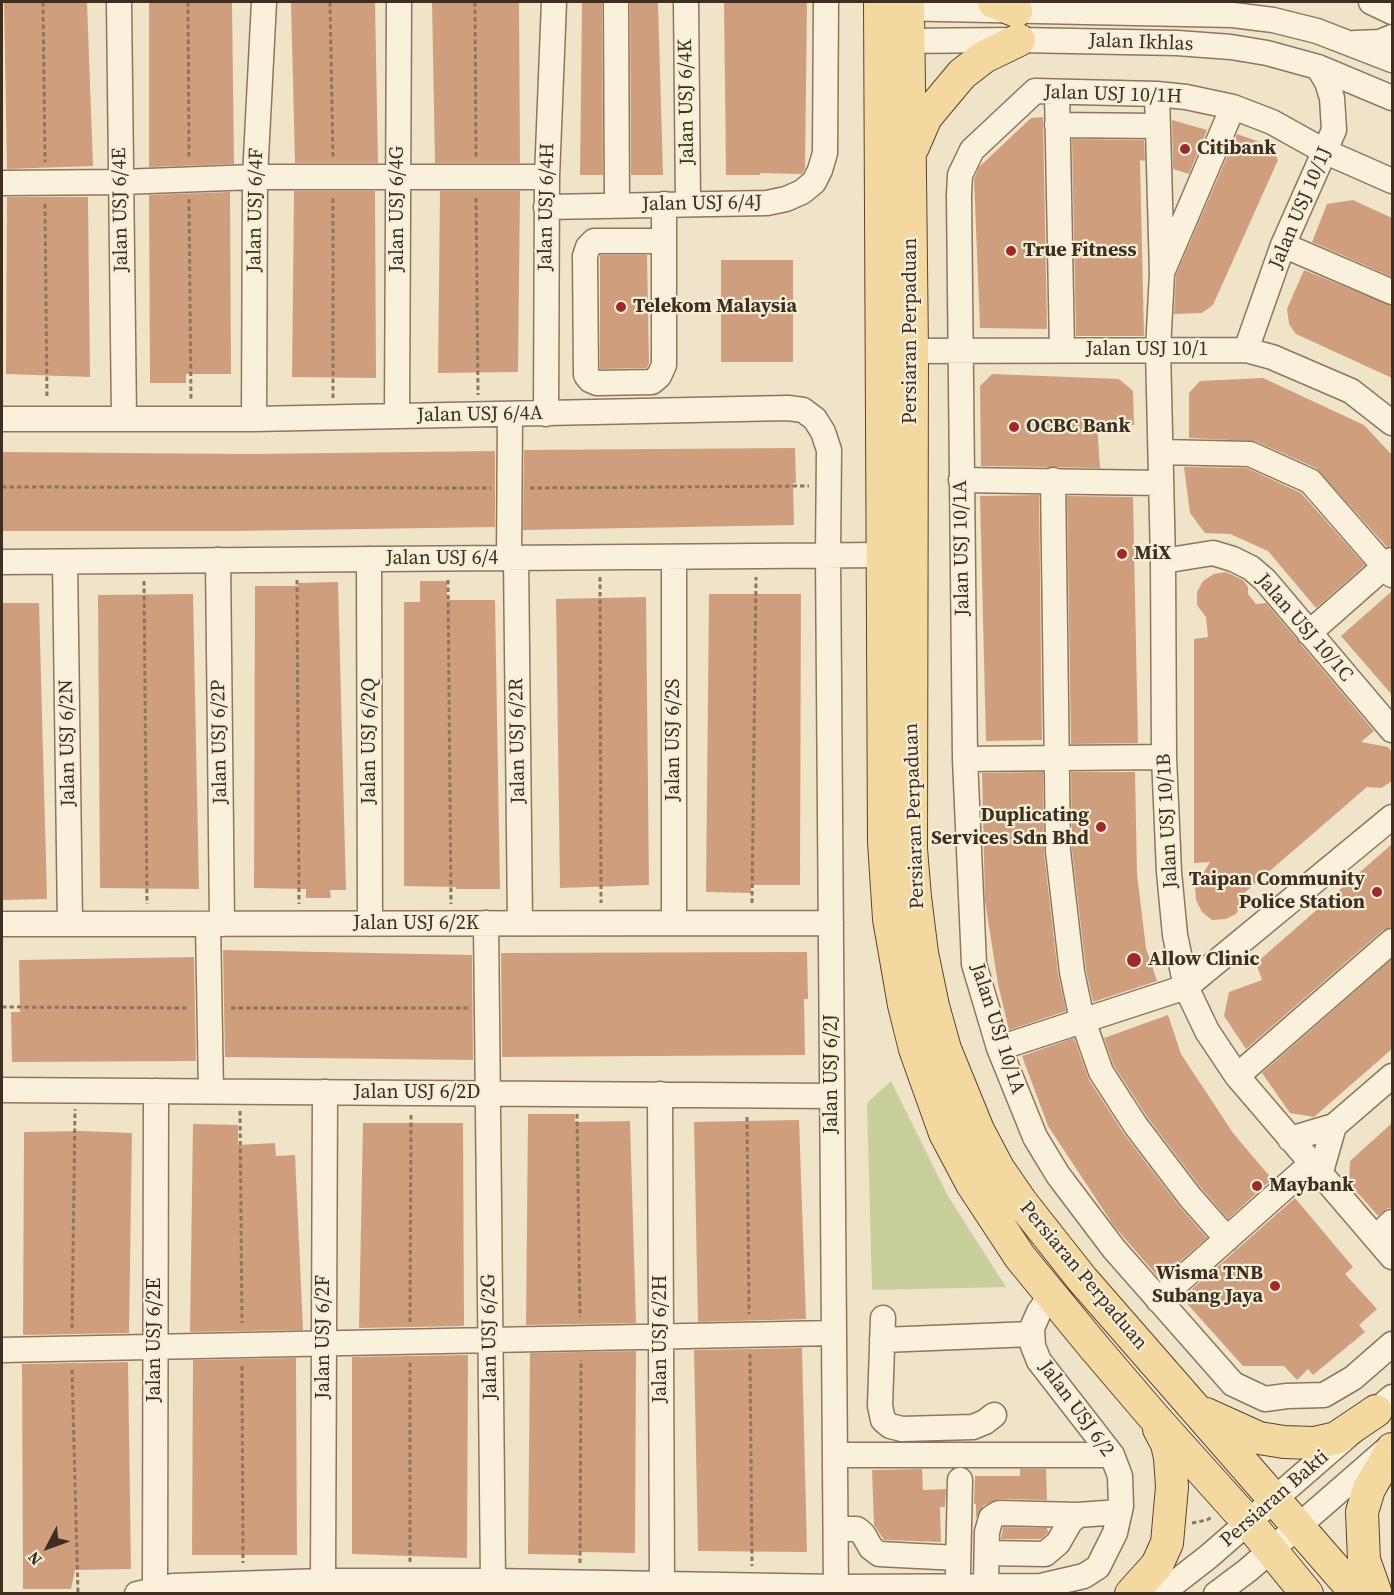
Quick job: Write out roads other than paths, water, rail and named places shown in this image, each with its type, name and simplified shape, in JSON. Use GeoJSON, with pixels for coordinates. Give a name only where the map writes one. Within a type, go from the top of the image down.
{"type":"FeatureCollection","features":[{"type":"Feature","properties":{"kind":"main road","name":"Persiaran Perpaduan"},"geometry":{"type":"LineString","coordinates":[[894,5],[897,351],[911,849],[922,953],[945,1049],[978,1130],[998,1168],[1048,1238],[1357,1593]]}},
{"type":"Feature","properties":{"kind":"main road"},"geometry":{"type":"LineString","coordinates":[[910,153],[926,117],[962,74],[984,57],[1010,18]]}},
{"type":"Feature","properties":{"kind":"main road","name":"Persiaran Perpaduan"},"geometry":{"type":"LineString","coordinates":[[895,41],[910,153],[882,555],[886,881],[889,919],[904,1005],[915,1049],[945,1133],[972,1184],[1020,1257],[1152,1415],[1271,1548],[1307,1593]]}},
{"type":"Feature","properties":{"kind":"main road"},"geometry":{"type":"LineString","coordinates":[[1197,1410],[1259,1438],[1314,1443],[1336,1438],[1384,1404]]}},
{"type":"Feature","properties":{"kind":"main road"},"geometry":{"type":"LineString","coordinates":[[1131,1593],[1157,1565],[1167,1544],[1172,1487],[1170,1458],[1167,1444],[1152,1415]]}},
{"type":"Feature","properties":{"kind":"main road"},"geometry":{"type":"LineString","coordinates":[[1376,1593],[1364,1560],[1362,1512],[1370,1489],[1392,1447]]}},
{"type":"Feature","properties":{"kind":"street","name":"Jalan USJ 6/4E"},"geometry":{"type":"LineString","coordinates":[[119,2],[124,418]]}},
{"type":"Feature","properties":{"kind":"street","name":"Jalan USJ 6/4F"},"geometry":{"type":"LineString","coordinates":[[254,419],[255,177],[264,2]]}},
{"type":"Feature","properties":{"kind":"street","name":"Jalan USJ 6/4G"},"geometry":{"type":"LineString","coordinates":[[397,416],[399,2]]}},
{"type":"Feature","properties":{"kind":"street","name":"Jalan USJ 6/4H"},"geometry":{"type":"LineString","coordinates":[[546,414],[546,207],[554,2]]}},
{"type":"Feature","properties":{"kind":"street"},"geometry":{"type":"LineString","coordinates":[[616,2],[617,205]]}},
{"type":"Feature","properties":{"kind":"street","name":"Jalan USJ 6/4K"},"geometry":{"type":"LineString","coordinates":[[686,2],[688,203]]}},
{"type":"Feature","properties":{"kind":"street","name":"Jalan USJ 6/4J"},"geometry":{"type":"LineString","coordinates":[[546,207],[768,203],[802,192],[814,182],[825,153],[826,2]]}},
{"type":"Feature","properties":{"kind":"street"},"geometry":{"type":"LineString","coordinates":[[1371,2],[1392,12]]}},
{"type":"Feature","properties":{"kind":"street","name":"Jalan Ikhlas"},"geometry":{"type":"LineString","coordinates":[[894,5],[1010,18],[1177,43],[1231,47],[1267,53],[1318,67],[1392,98]]}},
{"type":"Feature","properties":{"kind":"street","name":"Jalan Ikhlas"},"geometry":{"type":"LineString","coordinates":[[895,41],[1010,18],[1233,15],[1273,20],[1317,31],[1392,60]]}},
{"type":"Feature","properties":{"kind":"street"},"geometry":{"type":"LineString","coordinates":[[1352,43],[1380,42],[1392,37]]}},
{"type":"Feature","properties":{"kind":"street","name":"Jalan USJ 10/1J"},"geometry":{"type":"LineString","coordinates":[[1245,350],[1283,245],[1334,130],[1332,98],[1327,82],[1318,67]]}},
{"type":"Feature","properties":{"kind":"street","name":"Jalan USJ 10/1H"},"geometry":{"type":"LineString","coordinates":[[960,350],[960,175],[972,150],[1035,91],[1157,94],[1186,97],[1233,107],[1272,122],[1324,151],[1392,181]]}},
{"type":"Feature","properties":{"kind":"street"},"geometry":{"type":"LineString","coordinates":[[1057,92],[1062,350]]}},
{"type":"Feature","properties":{"kind":"street"},"geometry":{"type":"LineString","coordinates":[[1157,94],[1156,126],[1162,274]]}},
{"type":"Feature","properties":{"kind":"street"},"geometry":{"type":"LineString","coordinates":[[1162,274],[1233,107]]}},
{"type":"Feature","properties":{"kind":"street"},"geometry":{"type":"LineString","coordinates":[[1057,125],[1156,126]]}},
{"type":"Feature","properties":{"kind":"street"},"geometry":{"type":"LineString","coordinates":[[2,183],[121,182],[255,177],[547,177]]}},
{"type":"Feature","properties":{"kind":"street"},"geometry":{"type":"LineString","coordinates":[[664,204],[664,241],[664,365],[659,376],[652,382],[597,384],[586,375],[585,256],[588,247],[594,241],[664,241]]}},
{"type":"Feature","properties":{"kind":"street"},"geometry":{"type":"LineString","coordinates":[[1283,245],[1392,292]]}},
{"type":"Feature","properties":{"kind":"street","name":"Jalan USJ 10/1B"},"geometry":{"type":"LineString","coordinates":[[1162,274],[1158,349],[1163,561],[1164,757],[1174,925],[1186,987],[1207,1031],[1237,1076],[1316,1170],[1384,1229],[1392,1257]]}},
{"type":"Feature","properties":{"kind":"street","name":"Jalan USJ 10/1A"},"geometry":{"type":"LineString","coordinates":[[960,350],[965,759],[974,964],[999,1048],[1035,1137],[1058,1174],[1114,1249],[1233,1384],[1265,1399],[1324,1395],[1353,1378],[1392,1344]]}},
{"type":"Feature","properties":{"kind":"street","name":"Jalan USJ 10/1"},"geometry":{"type":"LineString","coordinates":[[897,351],[1245,350],[1272,357],[1351,391],[1392,423]]}},
{"type":"Feature","properties":{"kind":"street","name":"Jalan USJ 6/4A"},"geometry":{"type":"LineString","coordinates":[[2,419],[254,419],[788,408],[804,410],[815,419],[823,432],[829,450],[828,555]]}},
{"type":"Feature","properties":{"kind":"street","name":"Jalan USJ 6/2R"},"geometry":{"type":"LineString","coordinates":[[510,414],[520,924]]}},
{"type":"Feature","properties":{"kind":"street"},"geometry":{"type":"LineString","coordinates":[[1161,452],[1250,454],[1310,481],[1390,567],[1309,633]]}},
{"type":"Feature","properties":{"kind":"street"},"geometry":{"type":"LineString","coordinates":[[961,480],[1161,483]]}},
{"type":"Feature","properties":{"kind":"street"},"geometry":{"type":"LineString","coordinates":[[1053,480],[1058,851],[1072,972],[1083,1020],[1101,1072],[1136,1126],[1190,1197],[1227,1239]]}},
{"type":"Feature","properties":{"kind":"street","name":"Jalan USJ 10/1C"},"geometry":{"type":"LineString","coordinates":[[1163,561],[1213,554],[1233,559],[1251,568],[1265,580],[1392,730]]}},
{"type":"Feature","properties":{"kind":"street","name":"Jalan USJ 6/2J"},"geometry":{"type":"LineString","coordinates":[[828,555],[836,1590]]}},
{"type":"Feature","properties":{"kind":"street","name":"Jalan USJ 6/4"},"geometry":{"type":"LineString","coordinates":[[2,562],[882,555]]}},
{"type":"Feature","properties":{"kind":"street","name":"Jalan USJ 6/2S"},"geometry":{"type":"LineString","coordinates":[[674,557],[674,923]]}},
{"type":"Feature","properties":{"kind":"street","name":"Jalan USJ 6/2Q"},"geometry":{"type":"LineString","coordinates":[[369,559],[370,924]]}},
{"type":"Feature","properties":{"kind":"street","name":"Jalan USJ 6/2P"},"geometry":{"type":"LineString","coordinates":[[211,1091],[210,1008],[215,924],[218,560]]}},
{"type":"Feature","properties":{"kind":"street","name":"Jalan USJ 6/2N"},"geometry":{"type":"LineString","coordinates":[[65,562],[70,924]]}},
{"type":"Feature","properties":{"kind":"street"},"geometry":{"type":"LineString","coordinates":[[965,759],[1164,757]]}},
{"type":"Feature","properties":{"kind":"street"},"geometry":{"type":"LineString","coordinates":[[999,1048],[1186,987],[1392,817]]}},
{"type":"Feature","properties":{"kind":"street","name":"Jalan USJ 6/2G"},"geometry":{"type":"LineString","coordinates":[[486,923],[493,1581]]}},
{"type":"Feature","properties":{"kind":"street","name":"Jalan USJ 6/2K"},"geometry":{"type":"LineString","coordinates":[[2,924],[831,923]]}},
{"type":"Feature","properties":{"kind":"street"},"geometry":{"type":"LineString","coordinates":[[1237,1076],[1392,941]]}},
{"type":"Feature","properties":{"kind":"street"},"geometry":{"type":"LineString","coordinates":[[1290,1139],[1334,1126],[1392,1076]]}},
{"type":"Feature","properties":{"kind":"street","name":"Jalan USJ 6/2D"},"geometry":{"type":"LineString","coordinates":[[2,1090],[832,1096]]}},
{"type":"Feature","properties":{"kind":"street","name":"Jalan USJ 6/2E"},"geometry":{"type":"LineString","coordinates":[[146,1592],[155,1347],[156,1091]]}},
{"type":"Feature","properties":{"kind":"street","name":"Jalan USJ 6/2F"},"geometry":{"type":"LineString","coordinates":[[323,1581],[325,1092]]}},
{"type":"Feature","properties":{"kind":"street","name":"Jalan USJ 6/2H"},"geometry":{"type":"LineString","coordinates":[[660,1094],[662,1584]]}},
{"type":"Feature","properties":{"kind":"street"},"geometry":{"type":"LineString","coordinates":[[1158,1300],[1227,1239],[1316,1170],[1334,1126]]}},
{"type":"Feature","properties":{"kind":"street"},"geometry":{"type":"LineString","coordinates":[[994,1415],[973,1427],[902,1429],[890,1426],[883,1420],[880,1406],[883,1329],[1032,1334],[1032,1328],[1039,1312],[1051,1294]]}},
{"type":"Feature","properties":{"kind":"street"},"geometry":{"type":"LineString","coordinates":[[2,1350],[834,1334]]}},
{"type":"Feature","properties":{"kind":"street","name":"Jalan USJ 6/2"},"geometry":{"type":"LineString","coordinates":[[146,1592],[193,1584],[323,1581],[493,1581],[836,1590],[1041,1586],[1084,1576],[1098,1567],[1115,1533],[1119,1512],[1120,1476],[1112,1455],[1039,1361],[1033,1346],[1032,1334]]}},
{"type":"Feature","properties":{"kind":"street","name":"Persiaran Bakti"},"geometry":{"type":"LineString","coordinates":[[1154,1593],[1172,1585],[1191,1571],[1384,1404]]}},
{"type":"Feature","properties":{"kind":"street","name":"Persiaran Bakti"},"geometry":{"type":"LineString","coordinates":[[1216,1593],[1248,1570],[1392,1447]]}},
{"type":"Feature","properties":{"kind":"street"},"geometry":{"type":"LineString","coordinates":[[835,1455],[1112,1455]]}},
{"type":"Feature","properties":{"kind":"street"},"geometry":{"type":"LineString","coordinates":[[958,1586],[960,1480]]}},
{"type":"Feature","properties":{"kind":"street"},"geometry":{"type":"LineString","coordinates":[[986,1586],[987,1532],[991,1518],[999,1513],[1078,1515],[1119,1512]]}},
{"type":"Feature","properties":{"kind":"street"},"geometry":{"type":"LineString","coordinates":[[987,1554],[1045,1554],[1058,1543],[1070,1522],[1078,1515]]}},
{"type":"Feature","properties":{"kind":"street"},"geometry":{"type":"LineString","coordinates":[[836,1529],[857,1529],[863,1534],[871,1548],[879,1554],[958,1558]]}},
{"type":"Feature","properties":{"kind":"place","name":"Citibank"},"geometry":{"type":"Point","coordinates":[1185,149]}},
{"type":"Feature","properties":{"kind":"place","name":"True Fitness"},"geometry":{"type":"Point","coordinates":[1011,251]}},
{"type":"Feature","properties":{"kind":"place","name":"Telekom Malaysia"},"geometry":{"type":"Point","coordinates":[621,307]}},
{"type":"Feature","properties":{"kind":"place","name":"OCBC Bank"},"geometry":{"type":"Point","coordinates":[1014,427]}},
{"type":"Feature","properties":{"kind":"place","name":"MiX"},"geometry":{"type":"Point","coordinates":[1122,554]}},
{"type":"Feature","properties":{"kind":"place","name":"Duplicating Services Sdn Bhd"},"geometry":{"type":"Point","coordinates":[1101,827]}},
{"type":"Feature","properties":{"kind":"place","name":"Taipan Community Police Station"},"geometry":{"type":"Point","coordinates":[1377,892]}},
{"type":"Feature","properties":{"kind":"place","name":"Allow Clinic"},"geometry":{"type":"Point","coordinates":[1134,960]}},
{"type":"Feature","properties":{"kind":"place","name":"Maybank"},"geometry":{"type":"Point","coordinates":[1257,1186]}},
{"type":"Feature","properties":{"kind":"place","name":"Wisma TNB Subang Jaya"},"geometry":{"type":"Point","coordinates":[1275,1286]}}]}
